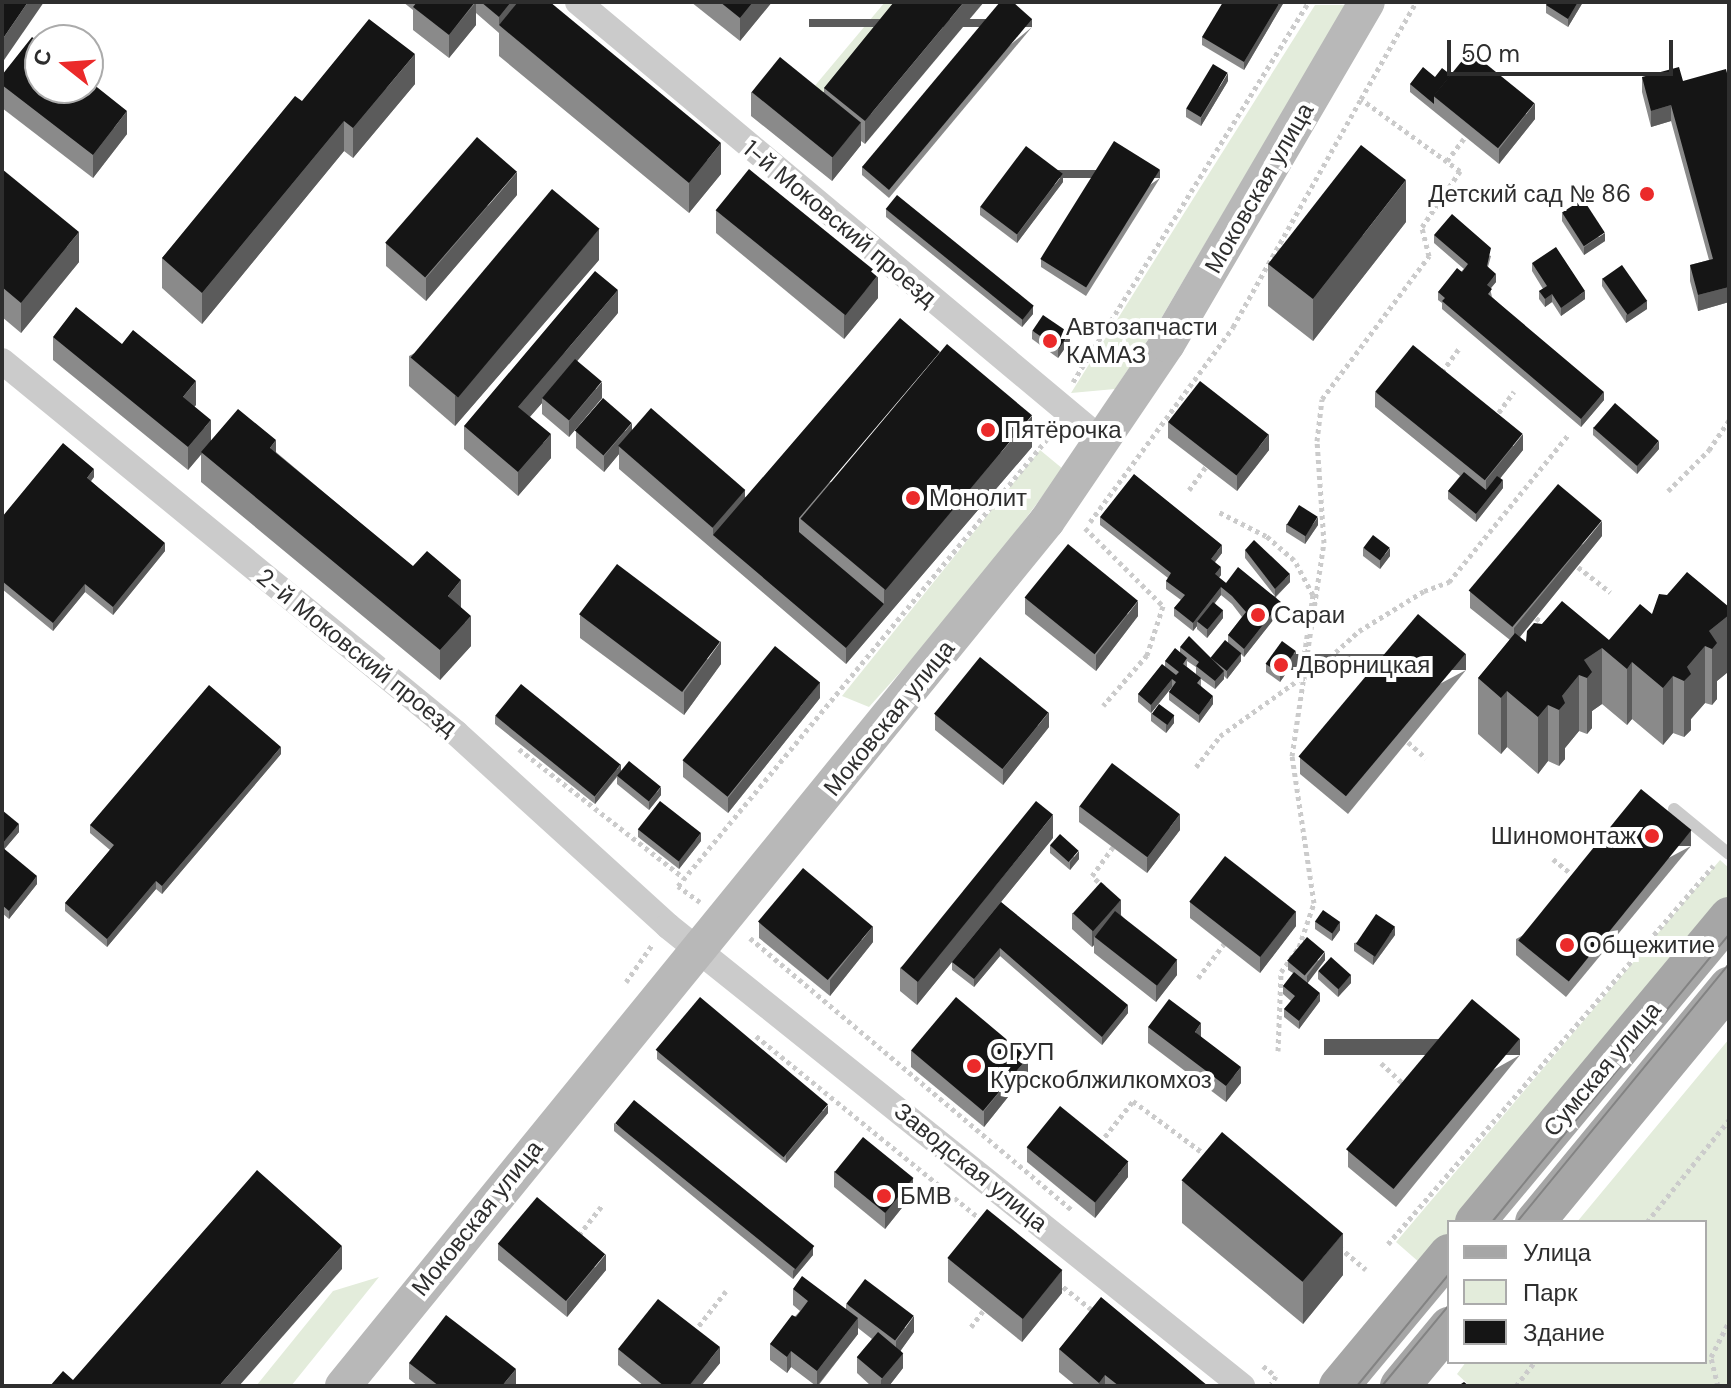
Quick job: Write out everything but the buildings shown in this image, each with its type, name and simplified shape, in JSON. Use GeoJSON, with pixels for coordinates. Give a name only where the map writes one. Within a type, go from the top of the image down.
{"type":"FeatureCollection","features":[{"type":"Feature","properties":{"kind":"main road","name":"Сумская улица"},"geometry":{"type":"LineString","coordinates":[[1477,1220],[1729,917]]}},
{"type":"Feature","properties":{"kind":"main road","name":"Сумская улица"},"geometry":{"type":"LineString","coordinates":[[1537,1220],[1729,987]]}},
{"type":"Feature","properties":{"kind":"main road"},"geometry":{"type":"LineString","coordinates":[[1339,1386],[1447,1256]]}},
{"type":"Feature","properties":{"kind":"main road"},"geometry":{"type":"LineString","coordinates":[[1400,1386],[1447,1329]]}},
{"type":"Feature","properties":{"kind":"street","name":"1-й Моковский проезд"},"geometry":{"type":"LineString","coordinates":[[578,2],[1104,442]]}},
{"type":"Feature","properties":{"kind":"street","name":"Моковская улица"},"geometry":{"type":"LineString","coordinates":[[343,1386],[978,610],[1104,442],[1167,344],[1367,2]]}},
{"type":"Feature","properties":{"kind":"street","name":"2-й Моковский проезд"},"geometry":{"type":"LineString","coordinates":[[3,365],[456,733],[699,949]]}},
{"type":"Feature","properties":{"kind":"street","name":"Заводская улица"},"geometry":{"type":"LineString","coordinates":[[699,949],[1242,1386]]}},
{"type":"Feature","properties":{"kind":"lane"},"geometry":{"type":"LineString","coordinates":[[1674,809],[1727,853]]}},
{"type":"Feature","properties":{"kind":"path"},"geometry":{"type":"LineString","coordinates":[[712,911],[678,886],[1063,410],[1309,2]]}},
{"type":"Feature","properties":{"kind":"path"},"geometry":{"type":"LineString","coordinates":[[1278,1051],[1281,972],[1299,947],[1314,903],[1292,756],[1324,543],[1317,441],[1322,399],[1429,256],[1422,227],[1460,171],[1361,99],[1416,2]]}},
{"type":"Feature","properties":{"kind":"path"},"geometry":{"type":"LineString","coordinates":[[1447,161],[1465,137]]}},
{"type":"Feature","properties":{"kind":"path"},"geometry":{"type":"LineString","coordinates":[[1436,380],[1459,349]]}},
{"type":"Feature","properties":{"kind":"path"},"geometry":{"type":"LineString","coordinates":[[1491,423],[1514,391]]}},
{"type":"Feature","properties":{"kind":"path"},"geometry":{"type":"LineString","coordinates":[[1668,491],[1709,450],[1729,420]]}},
{"type":"Feature","properties":{"kind":"path"},"geometry":{"type":"LineString","coordinates":[[1196,767],[1220,736],[1304,678],[1359,631],[1424,591],[1449,582],[1569,434]]}},
{"type":"Feature","properties":{"kind":"path"},"geometry":{"type":"LineString","coordinates":[[1189,490],[1206,467]]}},
{"type":"Feature","properties":{"kind":"path"},"geometry":{"type":"LineString","coordinates":[[1217,511],[1266,536],[1294,560],[1313,595],[1304,678]]}},
{"type":"Feature","properties":{"kind":"path"},"geometry":{"type":"LineString","coordinates":[[1085,528],[1163,606],[1147,655],[1103,706]]}},
{"type":"Feature","properties":{"kind":"path"},"geometry":{"type":"LineString","coordinates":[[1578,567],[1610,592]]}},
{"type":"Feature","properties":{"kind":"path"},"geometry":{"type":"LineString","coordinates":[[1536,618],[1559,636]]}},
{"type":"Feature","properties":{"kind":"path"},"geometry":{"type":"LineString","coordinates":[[509,741],[684,878]]}},
{"type":"Feature","properties":{"kind":"path"},"geometry":{"type":"LineString","coordinates":[[1408,742],[1426,758]]}},
{"type":"Feature","properties":{"kind":"path"},"geometry":{"type":"LineString","coordinates":[[1110,892],[1092,876],[1113,847]]}},
{"type":"Feature","properties":{"kind":"path"},"geometry":{"type":"LineString","coordinates":[[1388,1244],[1727,853]]}},
{"type":"Feature","properties":{"kind":"path"},"geometry":{"type":"LineString","coordinates":[[1553,859],[1579,881]]}},
{"type":"Feature","properties":{"kind":"path"},"geometry":{"type":"LineString","coordinates":[[747,935],[1080,1217]]}},
{"type":"Feature","properties":{"kind":"path"},"geometry":{"type":"LineString","coordinates":[[1198,978],[1224,944]]}},
{"type":"Feature","properties":{"kind":"path"},"geometry":{"type":"LineString","coordinates":[[747,1029],[992,1229]]}},
{"type":"Feature","properties":{"kind":"path"},"geometry":{"type":"LineString","coordinates":[[1381,1063],[1411,1090]]}},
{"type":"Feature","properties":{"kind":"path"},"geometry":{"type":"LineString","coordinates":[[1094,1150],[1133,1101],[1203,1153]]}},
{"type":"Feature","properties":{"kind":"path"},"geometry":{"type":"LineString","coordinates":[[1649,1220],[1729,1120]]}},
{"type":"Feature","properties":{"kind":"path"},"geometry":{"type":"LineString","coordinates":[[573,1242],[602,1206]]}},
{"type":"Feature","properties":{"kind":"path"},"geometry":{"type":"LineString","coordinates":[[1330,1239],[1366,1270]]}},
{"type":"Feature","properties":{"kind":"path"},"geometry":{"type":"LineString","coordinates":[[1054,1279],[1102,1318]]}},
{"type":"Feature","properties":{"kind":"path"},"geometry":{"type":"LineString","coordinates":[[689,1339],[726,1291]]}},
{"type":"Feature","properties":{"kind":"path"},"geometry":{"type":"LineString","coordinates":[[971,1327],[983,1311]]}},
{"type":"Feature","properties":{"kind":"path"},"geometry":{"type":"LineString","coordinates":[[1718,1386],[1711,1357],[1729,1322]]}},
{"type":"Feature","properties":{"kind":"path"},"geometry":{"type":"LineString","coordinates":[[1251,1356],[1276,1376],[1269,1386]]}},
{"type":"Feature","properties":{"kind":"path"},"geometry":{"type":"LineString","coordinates":[[1516,1386],[1533,1364]]}},
{"type":"Feature","properties":{"kind":"green space"},"geometry":{"type":"Polygon","coordinates":[[[885,2],[910,2],[832,102],[813,88],[885,2]]]}},
{"type":"Feature","properties":{"kind":"green space"},"geometry":{"type":"Polygon","coordinates":[[[1315,5],[1346,5],[1153,332],[1115,389],[1071,393],[1315,5]]]}},
{"type":"Feature","properties":{"kind":"green space"},"geometry":{"type":"Polygon","coordinates":[[[1040,450],[1063,469],[958,608],[869,707],[842,696],[1040,450]]]}},
{"type":"Feature","properties":{"kind":"green space"},"geometry":{"type":"Polygon","coordinates":[[[1720,860],[1729,868],[1729,906],[1470,1220],[1447,1220],[1447,1247],[1428,1270],[1396,1242],[1720,860]]]}},
{"type":"Feature","properties":{"kind":"green space"},"geometry":{"type":"Polygon","coordinates":[[[1729,1039],[1729,1386],[1470,1386],[1457,1374],[1464,1364],[1707,1364],[1707,1220],[1579,1220],[1729,1039]]]}},
{"type":"Feature","properties":{"kind":"green space"},"geometry":{"type":"Polygon","coordinates":[[[379,1277],[291,1386],[256,1386],[333,1291],[379,1277]]]}},
{"type":"Feature","properties":{"kind":"tram line"},"geometry":{"type":"LineString","coordinates":[[1494,1220],[1729,934]]}},
{"type":"Feature","properties":{"kind":"tram line"},"geometry":{"type":"LineString","coordinates":[[1519,1220],[1729,964]]}},
{"type":"Feature","properties":{"kind":"tram line"},"geometry":{"type":"LineString","coordinates":[[1357,1386],[1447,1276]]}},
{"type":"Feature","properties":{"kind":"tram line"},"geometry":{"type":"LineString","coordinates":[[1382,1386],[1447,1307]]}},
{"type":"Feature","properties":{"kind":"place","name":"Детский сад № 86"},"geometry":{"type":"Point","coordinates":[1647,194]}},
{"type":"Feature","properties":{"kind":"place","name":"Автозапчасти КАМАЗ"},"geometry":{"type":"Point","coordinates":[1050,341]}},
{"type":"Feature","properties":{"kind":"place","name":"Пятёрочка"},"geometry":{"type":"Point","coordinates":[988,430]}},
{"type":"Feature","properties":{"kind":"place","name":"Монолит"},"geometry":{"type":"Point","coordinates":[913,498]}},
{"type":"Feature","properties":{"kind":"place","name":"Сараи"},"geometry":{"type":"Point","coordinates":[1258,615]}},
{"type":"Feature","properties":{"kind":"place","name":"Дворницкая"},"geometry":{"type":"Point","coordinates":[1281,665]}},
{"type":"Feature","properties":{"kind":"place","name":"Шиномонтаж"},"geometry":{"type":"Point","coordinates":[1652,836]}},
{"type":"Feature","properties":{"kind":"place","name":"Общежитие"},"geometry":{"type":"Point","coordinates":[1567,945]}},
{"type":"Feature","properties":{"kind":"place","name":"ОГУП Курскоблжилкомхоз"},"geometry":{"type":"Point","coordinates":[974,1066]}},
{"type":"Feature","properties":{"kind":"place","name":"БМВ"},"geometry":{"type":"Point","coordinates":[884,1196]}}]}
